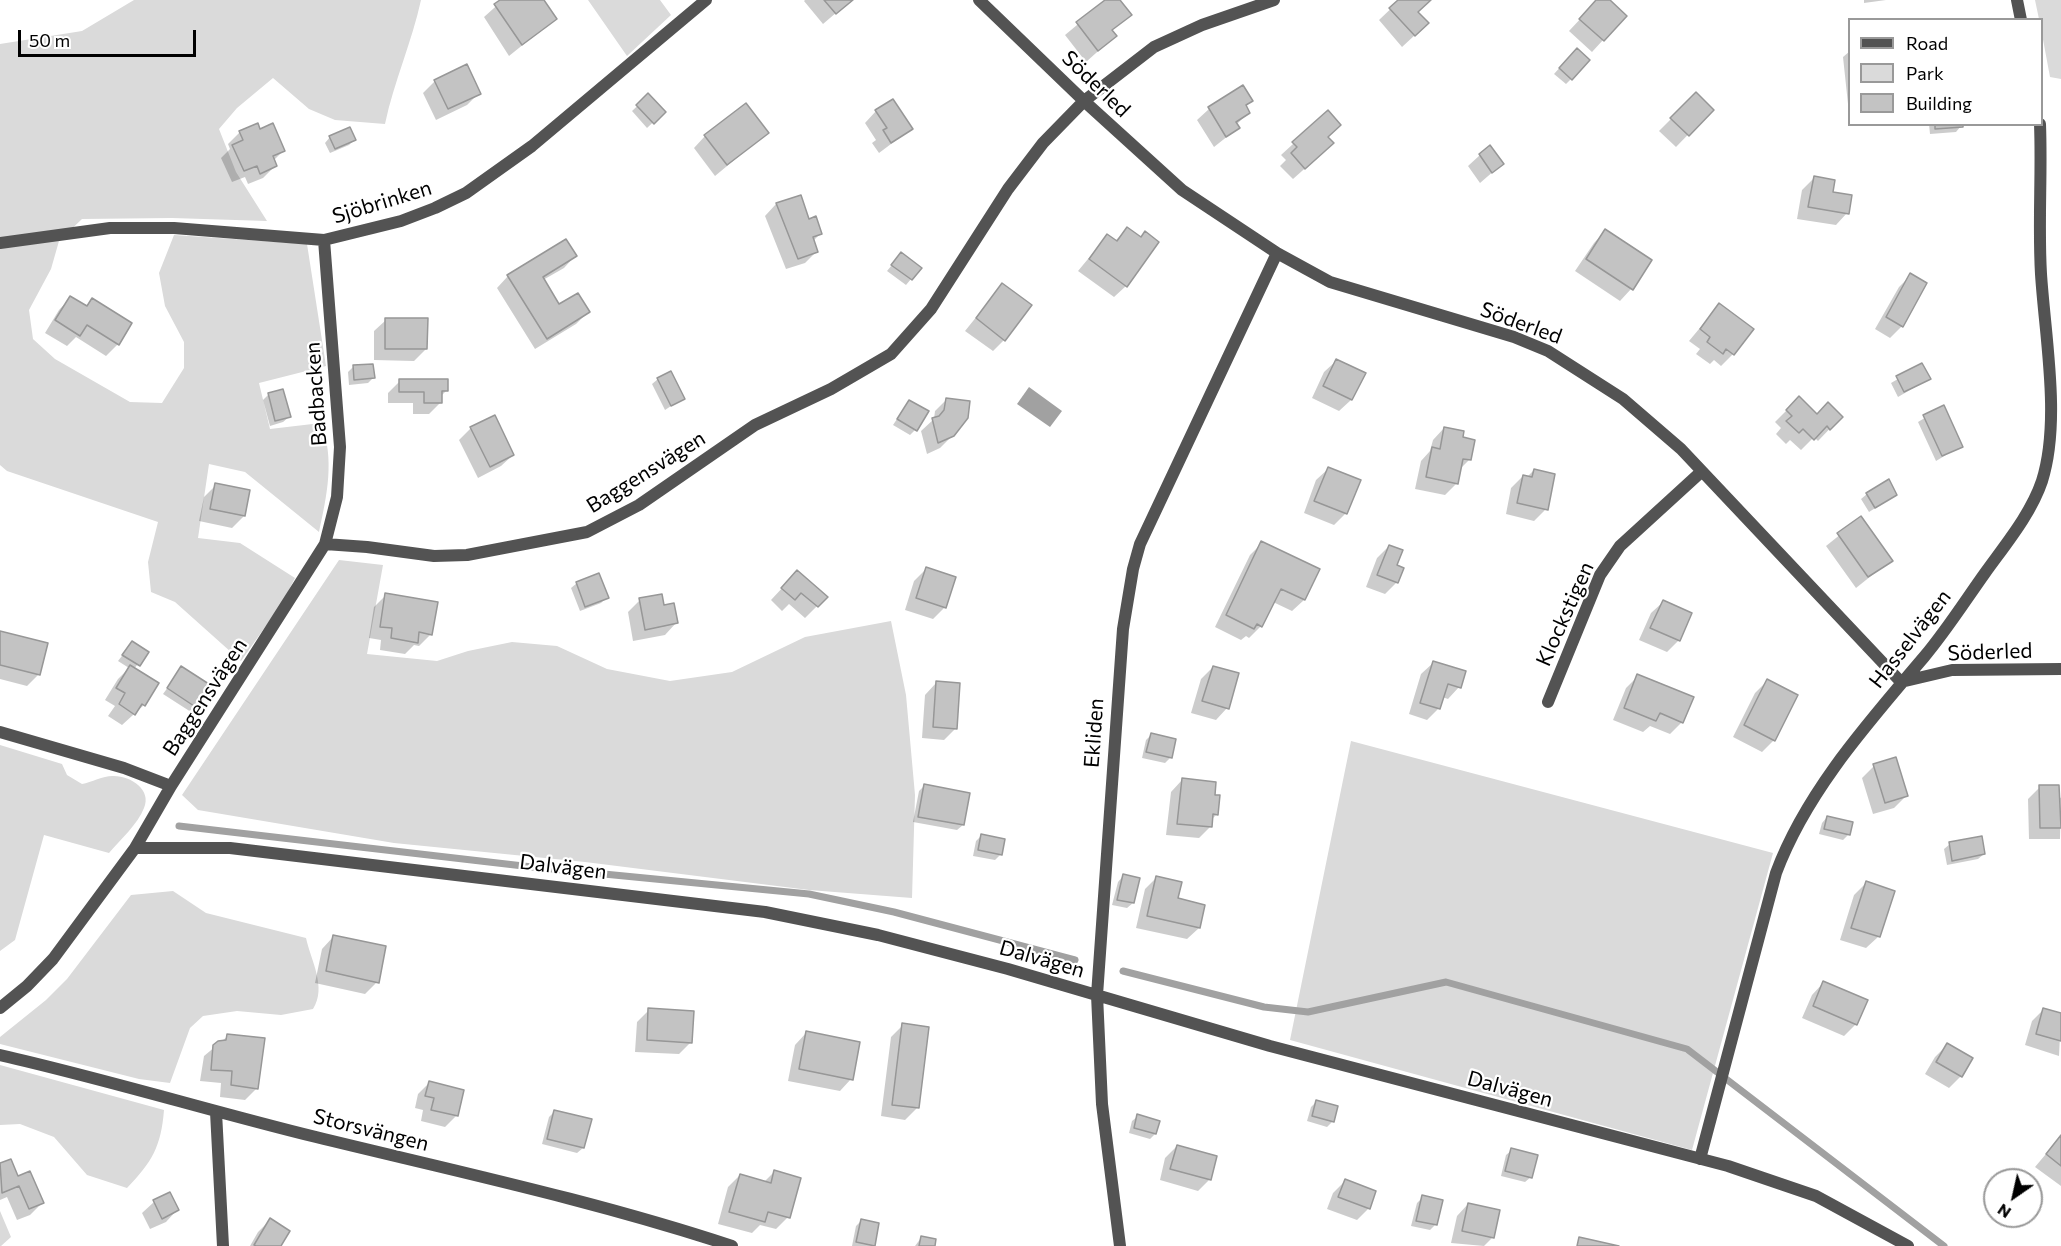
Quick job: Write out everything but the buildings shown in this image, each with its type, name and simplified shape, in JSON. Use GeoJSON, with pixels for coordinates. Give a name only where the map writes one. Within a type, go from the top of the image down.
{"type":"FeatureCollection","features":[{"type":"Feature","properties":{"kind":"street","name":"Sjöbrinken"},"geometry":{"type":"LineString","coordinates":[[0,243],[110,228],[174,228],[324,240],[400,221],[466,193],[540,140],[706,0]]}},
{"type":"Feature","properties":{"kind":"street","name":"Söderled"},"geometry":{"type":"LineString","coordinates":[[979,0],[1084,101],[1182,190],[1277,253],[1330,282],[1514,338],[1548,351],[1623,399],[1682,449],[1701,472],[1901,682],[1952,670],[2061,669]]}},
{"type":"Feature","properties":{"kind":"street","name":"Baggensvägen"},"geometry":{"type":"LineString","coordinates":[[0,1008],[27,986],[52,959],[135,848],[171,786],[325,544],[434,556],[467,555],[587,532],[639,504],[755,425],[831,389],[891,354],[931,309],[1008,189],[1043,143],[1084,101],[1154,47],[1202,25],[1274,0]]}},
{"type":"Feature","properties":{"kind":"street"},"geometry":{"type":"LineString","coordinates":[[2017,0],[2021,18]]}},
{"type":"Feature","properties":{"kind":"street","name":"Hasselvägen"},"geometry":{"type":"LineString","coordinates":[[1700,1159],[1776,873],[1788,843],[1806,809],[1901,682],[1925,656],[2020,522],[2042,483],[2050,452],[2052,424],[2041,271],[2040,126]]}},
{"type":"Feature","properties":{"kind":"street","name":"Badbacken"},"geometry":{"type":"LineString","coordinates":[[324,240],[340,447],[337,497],[325,544]]}},
{"type":"Feature","properties":{"kind":"street","name":"Ekliden"},"geometry":{"type":"LineString","coordinates":[[1120,1246],[1102,1104],[1097,995],[1116,700],[1123,629],[1133,569],[1140,544],[1277,253]]}},
{"type":"Feature","properties":{"kind":"street","name":"Klockstigen"},"geometry":{"type":"LineString","coordinates":[[1548,702],[1600,575],[1627,539],[1701,472]]}},
{"type":"Feature","properties":{"kind":"street"},"geometry":{"type":"LineString","coordinates":[[0,732],[124,768],[171,786]]}},
{"type":"Feature","properties":{"kind":"street","name":"Dalvägen"},"geometry":{"type":"LineString","coordinates":[[135,848],[230,848],[765,912],[878,935],[1097,995],[1270,1046],[1700,1159],[1816,1196],[1908,1246]]}},
{"type":"Feature","properties":{"kind":"street","name":"Storsvängen"},"geometry":{"type":"LineString","coordinates":[[0,1055],[102,1078],[216,1112],[530,1188],[673,1227],[732,1246]]}},
{"type":"Feature","properties":{"kind":"street"},"geometry":{"type":"LineString","coordinates":[[216,1112],[223,1246]]}},
{"type":"Feature","properties":{"kind":"green space"},"geometry":{"type":"Polygon","coordinates":[[[134,0],[421,0],[385,124],[335,120],[309,109],[273,78],[237,108],[219,129],[236,172],[267,221],[172,218],[82,219],[59,241],[51,269],[29,310],[33,339],[55,359],[130,402],[162,403],[184,368],[184,342],[165,306],[159,273],[174,235],[307,244],[326,366],[259,383],[270,429],[321,423],[329,464],[327,491],[319,532],[245,472],[209,464],[198,538],[240,543],[295,578],[282,603],[241,661],[175,602],[151,592],[148,562],[158,522],[7,471],[0,465],[0,44],[82,31],[134,0]]]}},
{"type":"Feature","properties":{"kind":"green space"},"geometry":{"type":"Polygon","coordinates":[[[588,0],[660,0],[671,15],[627,56],[588,0]]]}},
{"type":"Feature","properties":{"kind":"green space"},"geometry":{"type":"Polygon","coordinates":[[[2035,0],[2061,0],[2061,79],[2050,77],[2043,39],[2043,18],[2039,18],[2035,0]]]}},
{"type":"Feature","properties":{"kind":"green space"},"geometry":{"type":"Polygon","coordinates":[[[339,560],[383,565],[367,654],[437,661],[468,651],[512,642],[557,646],[607,669],[670,681],[732,672],[805,637],[891,621],[906,695],[915,795],[912,898],[809,890],[585,862],[394,843],[198,810],[182,795],[339,560]]]}},
{"type":"Feature","properties":{"kind":"green space"},"geometry":{"type":"Polygon","coordinates":[[[1351,741],[1773,853],[1692,1150],[1290,1040],[1351,741]]]}},
{"type":"Feature","properties":{"kind":"green space"},"geometry":{"type":"Polygon","coordinates":[[[0,745],[62,764],[67,775],[82,784],[110,776],[127,778],[143,790],[146,801],[138,820],[109,853],[44,835],[15,940],[0,951],[0,745]]]}},
{"type":"Feature","properties":{"kind":"green space"},"geometry":{"type":"Polygon","coordinates":[[[173,891],[206,913],[306,938],[317,974],[319,992],[313,1009],[281,1015],[237,1011],[203,1016],[190,1028],[170,1083],[139,1079],[0,1044],[0,1037],[46,1000],[67,979],[131,895],[173,891]]]}},
{"type":"Feature","properties":{"kind":"green space"},"geometry":{"type":"Polygon","coordinates":[[[0,1065],[164,1110],[158,1144],[149,1162],[127,1188],[87,1175],[54,1137],[20,1124],[0,1125],[0,1065]]]}},
{"type":"Feature","properties":{"kind":"green space"},"geometry":{"type":"Polygon","coordinates":[[[0,1211],[11,1237],[1,1246],[0,1246],[0,1211]]]}},
{"type":"Feature","properties":{"kind":"shaded area"},"geometry":{"type":"Polygon","coordinates":[[[1029,387],[1062,411],[1050,427],[1017,404],[1029,387]]]}},
{"type":"Feature","properties":{"kind":"waterway"},"geometry":{"type":"LineString","coordinates":[[179,826],[532,867],[809,894],[894,912],[1075,960]]}},
{"type":"Feature","properties":{"kind":"waterway"},"geometry":{"type":"LineString","coordinates":[[1123,971],[1264,1007],[1308,1012],[1446,982],[1687,1049],[1944,1246]]}}]}
